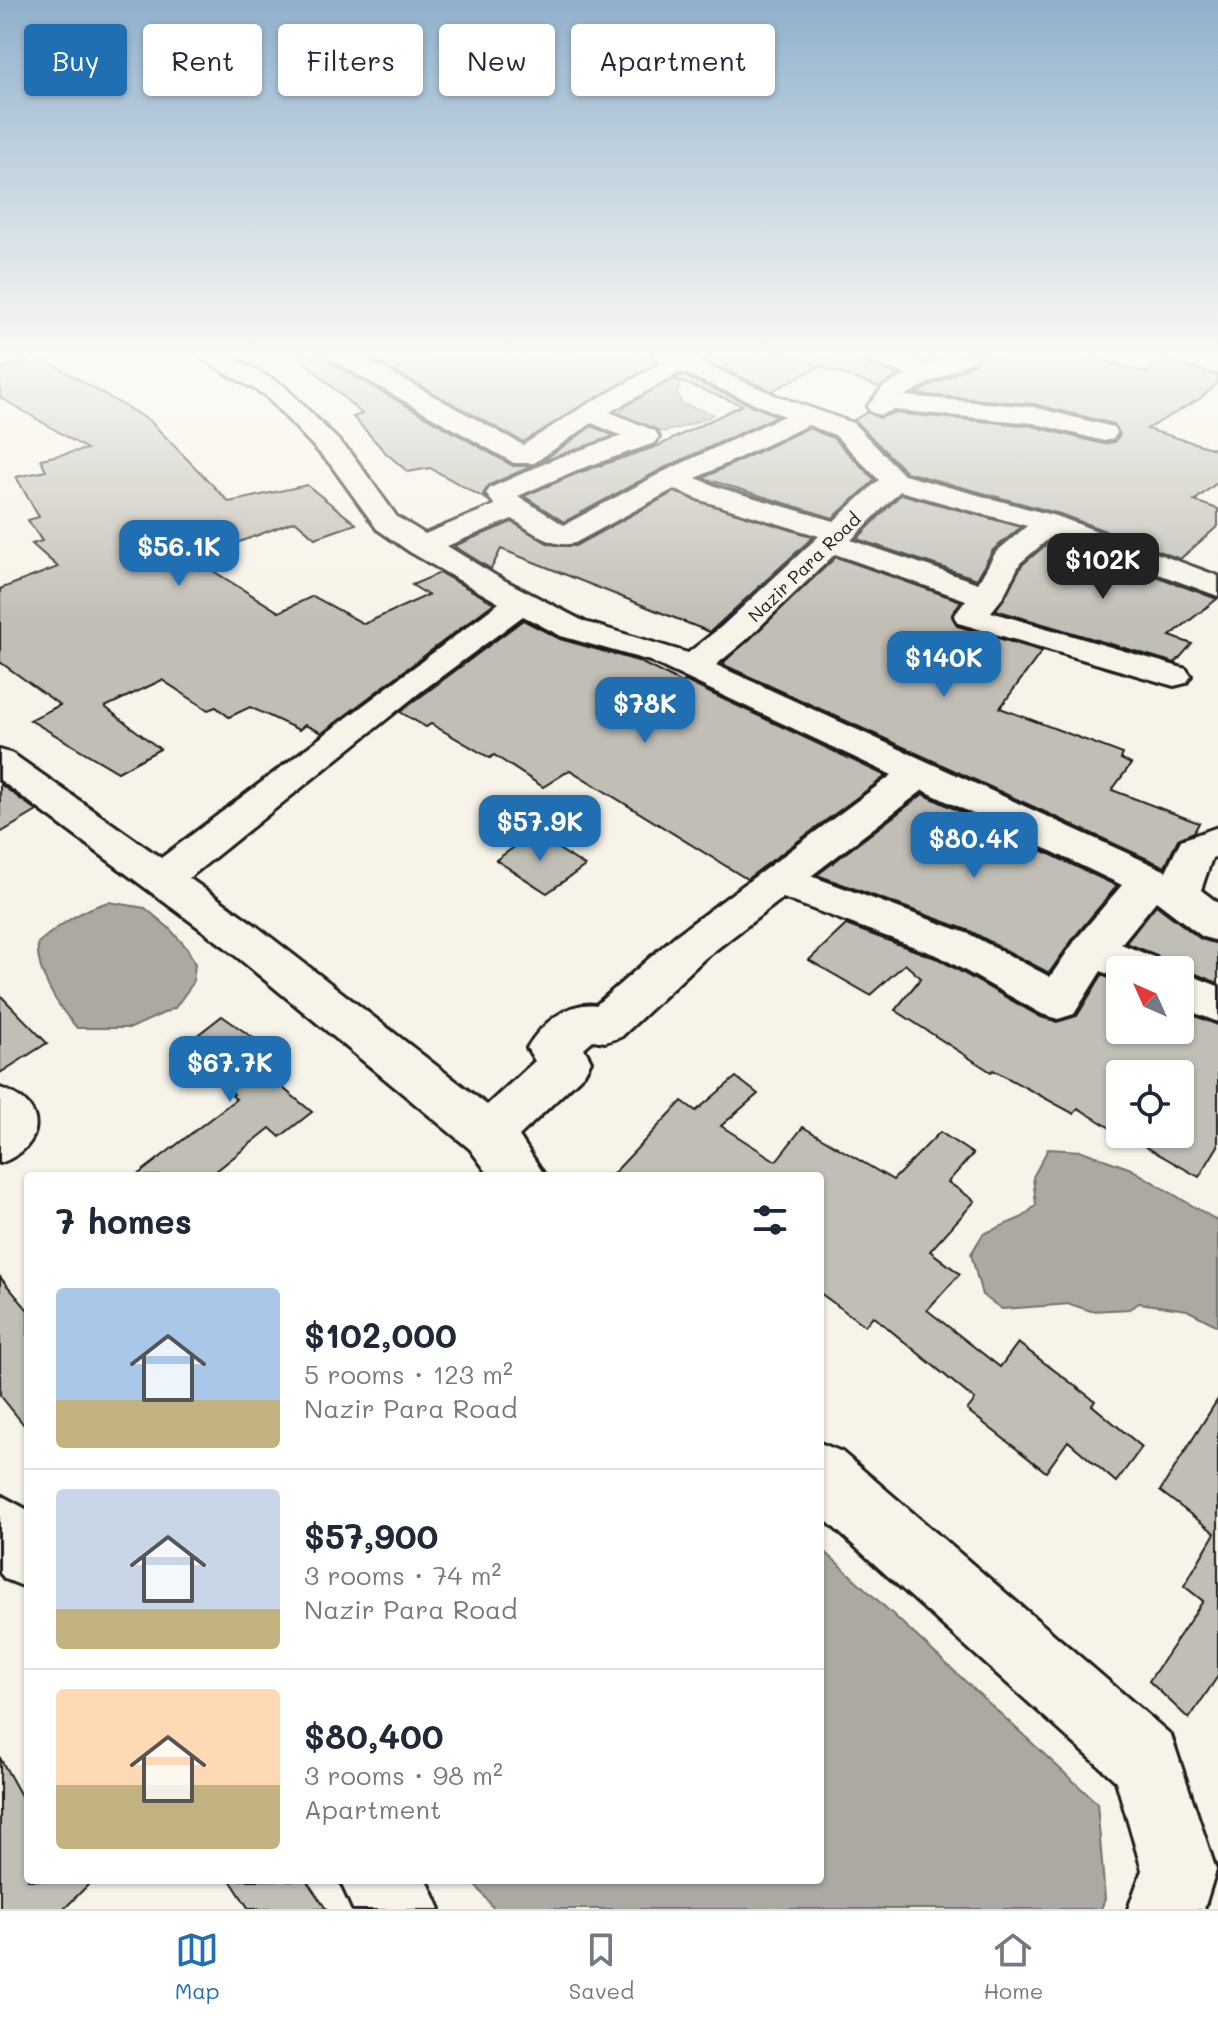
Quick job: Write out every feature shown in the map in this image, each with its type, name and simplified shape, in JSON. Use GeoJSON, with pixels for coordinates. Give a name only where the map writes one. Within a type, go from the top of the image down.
{"type":"FeatureCollection","features":[{"type":"Feature","properties":{"kind":"street"},"geometry":{"type":"LineString","coordinates":[[327,444],[341,459],[387,523],[421,546],[521,602],[573,629],[662,654],[692,667],[1164,887],[1218,926]]}},
{"type":"Feature","properties":{"kind":"street"},"geometry":{"type":"LineString","coordinates":[[501,444],[524,457],[543,444]]}},
{"type":"Feature","properties":{"kind":"street"},"geometry":{"type":"LineString","coordinates":[[625,444],[567,464],[500,494],[514,508],[564,537],[673,478],[745,444]]}},
{"type":"Feature","properties":{"kind":"street"},"geometry":{"type":"LineString","coordinates":[[860,444],[894,481],[1049,523],[1218,587]]}},
{"type":"Feature","properties":{"kind":"street"},"geometry":{"type":"LineString","coordinates":[[673,478],[987,597]]}},
{"type":"Feature","properties":{"kind":"street","name":"Nazir Para Road"},"geometry":{"type":"LineString","coordinates":[[692,667],[733,634],[894,481]]}},
{"type":"Feature","properties":{"kind":"street"},"geometry":{"type":"LineString","coordinates":[[421,546],[514,508]]}},
{"type":"Feature","properties":{"kind":"street"},"geometry":{"type":"LineString","coordinates":[[1049,523],[1007,558],[987,597],[970,616],[1174,676]]}},
{"type":"Feature","properties":{"kind":"street"},"geometry":{"type":"LineString","coordinates":[[161,879],[407,686],[521,602]]}},
{"type":"Feature","properties":{"kind":"street"},"geometry":{"type":"LineString","coordinates":[[0,762],[240,936],[488,1134],[516,1172]]}},
{"type":"Feature","properties":{"kind":"street"},"geometry":{"type":"LineString","coordinates":[[488,1134],[567,1061],[551,1048],[584,1021],[605,1024],[690,947],[920,773]]}},
{"type":"Feature","properties":{"kind":"street"},"geometry":{"type":"LineString","coordinates":[[778,880],[954,945],[1058,1002],[1092,949],[1164,887],[1195,850],[1218,840]]}},
{"type":"Feature","properties":{"kind":"street"},"geometry":{"type":"LineString","coordinates":[[1092,949],[1108,956]]}},
{"type":"Feature","properties":{"kind":"street"},"geometry":{"type":"LineString","coordinates":[[1194,994],[1218,1005]]}},
{"type":"Feature","properties":{"kind":"street"},"geometry":{"type":"LineString","coordinates":[[0,1108],[10,1115],[11,1128],[0,1142]]}},
{"type":"Feature","properties":{"kind":"street"},"geometry":{"type":"LineString","coordinates":[[824,1478],[1146,1760],[1179,1870],[1166,1909]]}},
{"type":"Feature","properties":{"kind":"street"},"geometry":{"type":"LineString","coordinates":[[0,1527],[24,1552]]}},
{"type":"Feature","properties":{"kind":"street"},"geometry":{"type":"LineString","coordinates":[[381,1884],[402,1909]]}},
{"type":"Feature","properties":{"kind":"shaded area"},"geometry":{"type":"Polygon","coordinates":[[[109,902],[145,908],[169,928],[187,948],[195,964],[193,983],[175,1008],[131,1028],[77,1028],[56,1000],[44,977],[38,943],[71,918],[109,902]]]}},
{"type":"Feature","properties":{"kind":"shaded area"},"geometry":{"type":"Polygon","coordinates":[[[1048,1149],[1082,1151],[1131,1169],[1218,1221],[1218,1326],[1187,1310],[1139,1303],[1130,1309],[1091,1311],[1070,1304],[1002,1309],[982,1295],[971,1254],[983,1234],[1023,1217],[1036,1205],[1033,1177],[1048,1149]]]}},
{"type":"Feature","properties":{"kind":"shaded area"},"geometry":{"type":"Polygon","coordinates":[[[824,1551],[1097,1803],[1105,1899],[1101,1909],[494,1909],[475,1884],[824,1884],[824,1551]]]}},
{"type":"Feature","properties":{"kind":"building"},"geometry":{"type":"Polygon","coordinates":[[[79,444],[173,444],[229,502],[307,485],[356,524],[315,538],[295,521],[202,556],[205,558],[197,561],[279,612],[313,596],[364,624],[428,595],[412,585],[440,573],[494,603],[322,733],[305,725],[299,730],[250,707],[229,717],[216,707],[208,710],[162,680],[105,707],[160,749],[118,772],[30,720],[60,705],[0,662],[0,589],[58,567],[32,544],[42,541],[28,520],[39,517],[16,477],[46,471],[41,459],[87,449],[79,444]]]}},
{"type":"Feature","properties":{"kind":"building"},"geometry":{"type":"Polygon","coordinates":[[[378,444],[474,444],[513,466],[532,466],[489,485],[483,494],[486,499],[430,468],[408,472],[378,444]]]}},
{"type":"Feature","properties":{"kind":"building"},"geometry":{"type":"Polygon","coordinates":[[[566,444],[591,444],[541,462],[566,444]]]}},
{"type":"Feature","properties":{"kind":"building"},"geometry":{"type":"Polygon","coordinates":[[[716,444],[662,469],[564,522],[524,496],[578,473],[658,446],[716,444]]]}},
{"type":"Feature","properties":{"kind":"building"},"geometry":{"type":"Polygon","coordinates":[[[774,444],[839,444],[875,480],[833,518],[703,478],[774,444]]]}},
{"type":"Feature","properties":{"kind":"building"},"geometry":{"type":"Polygon","coordinates":[[[878,444],[1198,444],[1218,450],[1218,482],[1194,501],[1218,509],[1218,526],[1180,559],[1060,514],[906,472],[878,444]]]}},
{"type":"Feature","properties":{"kind":"building"},"geometry":{"type":"Polygon","coordinates":[[[674,492],[813,537],[710,632],[501,549],[491,569],[454,546],[512,522],[549,544],[575,546],[674,492]]]}},
{"type":"Feature","properties":{"kind":"building"},"geometry":{"type":"Polygon","coordinates":[[[901,494],[1021,527],[993,550],[977,579],[857,539],[901,494]]]}},
{"type":"Feature","properties":{"kind":"building"},"geometry":{"type":"Polygon","coordinates":[[[1054,538],[1217,599],[1170,636],[1192,644],[1175,663],[996,610],[1022,565],[1054,538]]]}},
{"type":"Feature","properties":{"kind":"building"},"geometry":{"type":"Polygon","coordinates":[[[836,557],[961,601],[952,614],[957,626],[1042,651],[1000,708],[1123,754],[1121,759],[1131,764],[1112,790],[1199,823],[1194,832],[1178,839],[1165,867],[722,664],[836,557]]]}},
{"type":"Feature","properties":{"kind":"building"},"geometry":{"type":"Polygon","coordinates":[[[523,620],[560,639],[638,661],[682,683],[685,681],[886,776],[747,879],[570,770],[543,787],[494,755],[490,758],[431,724],[426,727],[400,712],[523,620]]]}},
{"type":"Feature","properties":{"kind":"building"},"geometry":{"type":"Polygon","coordinates":[[[0,784],[37,811],[0,833],[0,784]]]}},
{"type":"Feature","properties":{"kind":"building"},"geometry":{"type":"Polygon","coordinates":[[[923,794],[1117,886],[1049,973],[970,931],[817,875],[923,794]]]}},
{"type":"Feature","properties":{"kind":"building"},"geometry":{"type":"Polygon","coordinates":[[[534,833],[585,866],[547,893],[496,860],[534,833]]]}},
{"type":"Feature","properties":{"kind":"building"},"geometry":{"type":"Polygon","coordinates":[[[1156,905],[1201,939],[1218,944],[1218,983],[1194,973],[1194,956],[1158,956],[1126,943],[1156,905]]]}},
{"type":"Feature","properties":{"kind":"building"},"geometry":{"type":"Polygon","coordinates":[[[846,925],[938,959],[1041,1017],[1057,1022],[1077,1016],[1102,975],[1106,977],[1106,1044],[1194,1044],[1194,1016],[1218,1025],[1218,1146],[1199,1177],[1148,1148],[1194,1148],[1194,1060],[1106,1060],[1106,1125],[1078,1108],[1074,1114],[993,1070],[991,1072],[895,1010],[921,978],[905,964],[870,995],[809,960],[846,925]]]}},
{"type":"Feature","properties":{"kind":"building"},"geometry":{"type":"Polygon","coordinates":[[[0,995],[47,1043],[0,1073],[0,995]]]}},
{"type":"Feature","properties":{"kind":"building"},"geometry":{"type":"Polygon","coordinates":[[[222,1016],[272,1051],[255,1065],[312,1112],[280,1137],[270,1128],[215,1172],[141,1172],[236,1099],[232,1096],[234,1094],[177,1051],[222,1016]]]}},
{"type":"Feature","properties":{"kind":"building"},"geometry":{"type":"Polygon","coordinates":[[[736,1077],[758,1094],[721,1126],[776,1161],[803,1127],[893,1180],[940,1132],[973,1154],[948,1182],[975,1201],[930,1251],[960,1274],[927,1310],[1000,1367],[1018,1343],[1095,1401],[1092,1405],[1142,1447],[1116,1482],[1068,1441],[1046,1472],[967,1410],[975,1400],[873,1316],[865,1326],[824,1296],[824,1172],[615,1172],[682,1101],[696,1111],[736,1077]]]}},
{"type":"Feature","properties":{"kind":"building"},"geometry":{"type":"Polygon","coordinates":[[[0,1277],[24,1305],[24,1425],[0,1395],[0,1277]]]}},
{"type":"Feature","properties":{"kind":"building"},"geometry":{"type":"Polygon","coordinates":[[[1218,1399],[1218,1676],[1189,1719],[1149,1681],[1203,1601],[1184,1586],[1215,1533],[1160,1491],[1218,1399]]]}},
{"type":"Feature","properties":{"kind":"building"},"geometry":{"type":"Polygon","coordinates":[[[0,1758],[24,1801],[24,1884],[89,1884],[64,1909],[0,1909],[0,1758]]]}},
{"type":"Feature","properties":{"kind":"building"},"geometry":{"type":"Polygon","coordinates":[[[233,1884],[309,1884],[326,1909],[249,1909],[233,1884]]]}}]}
